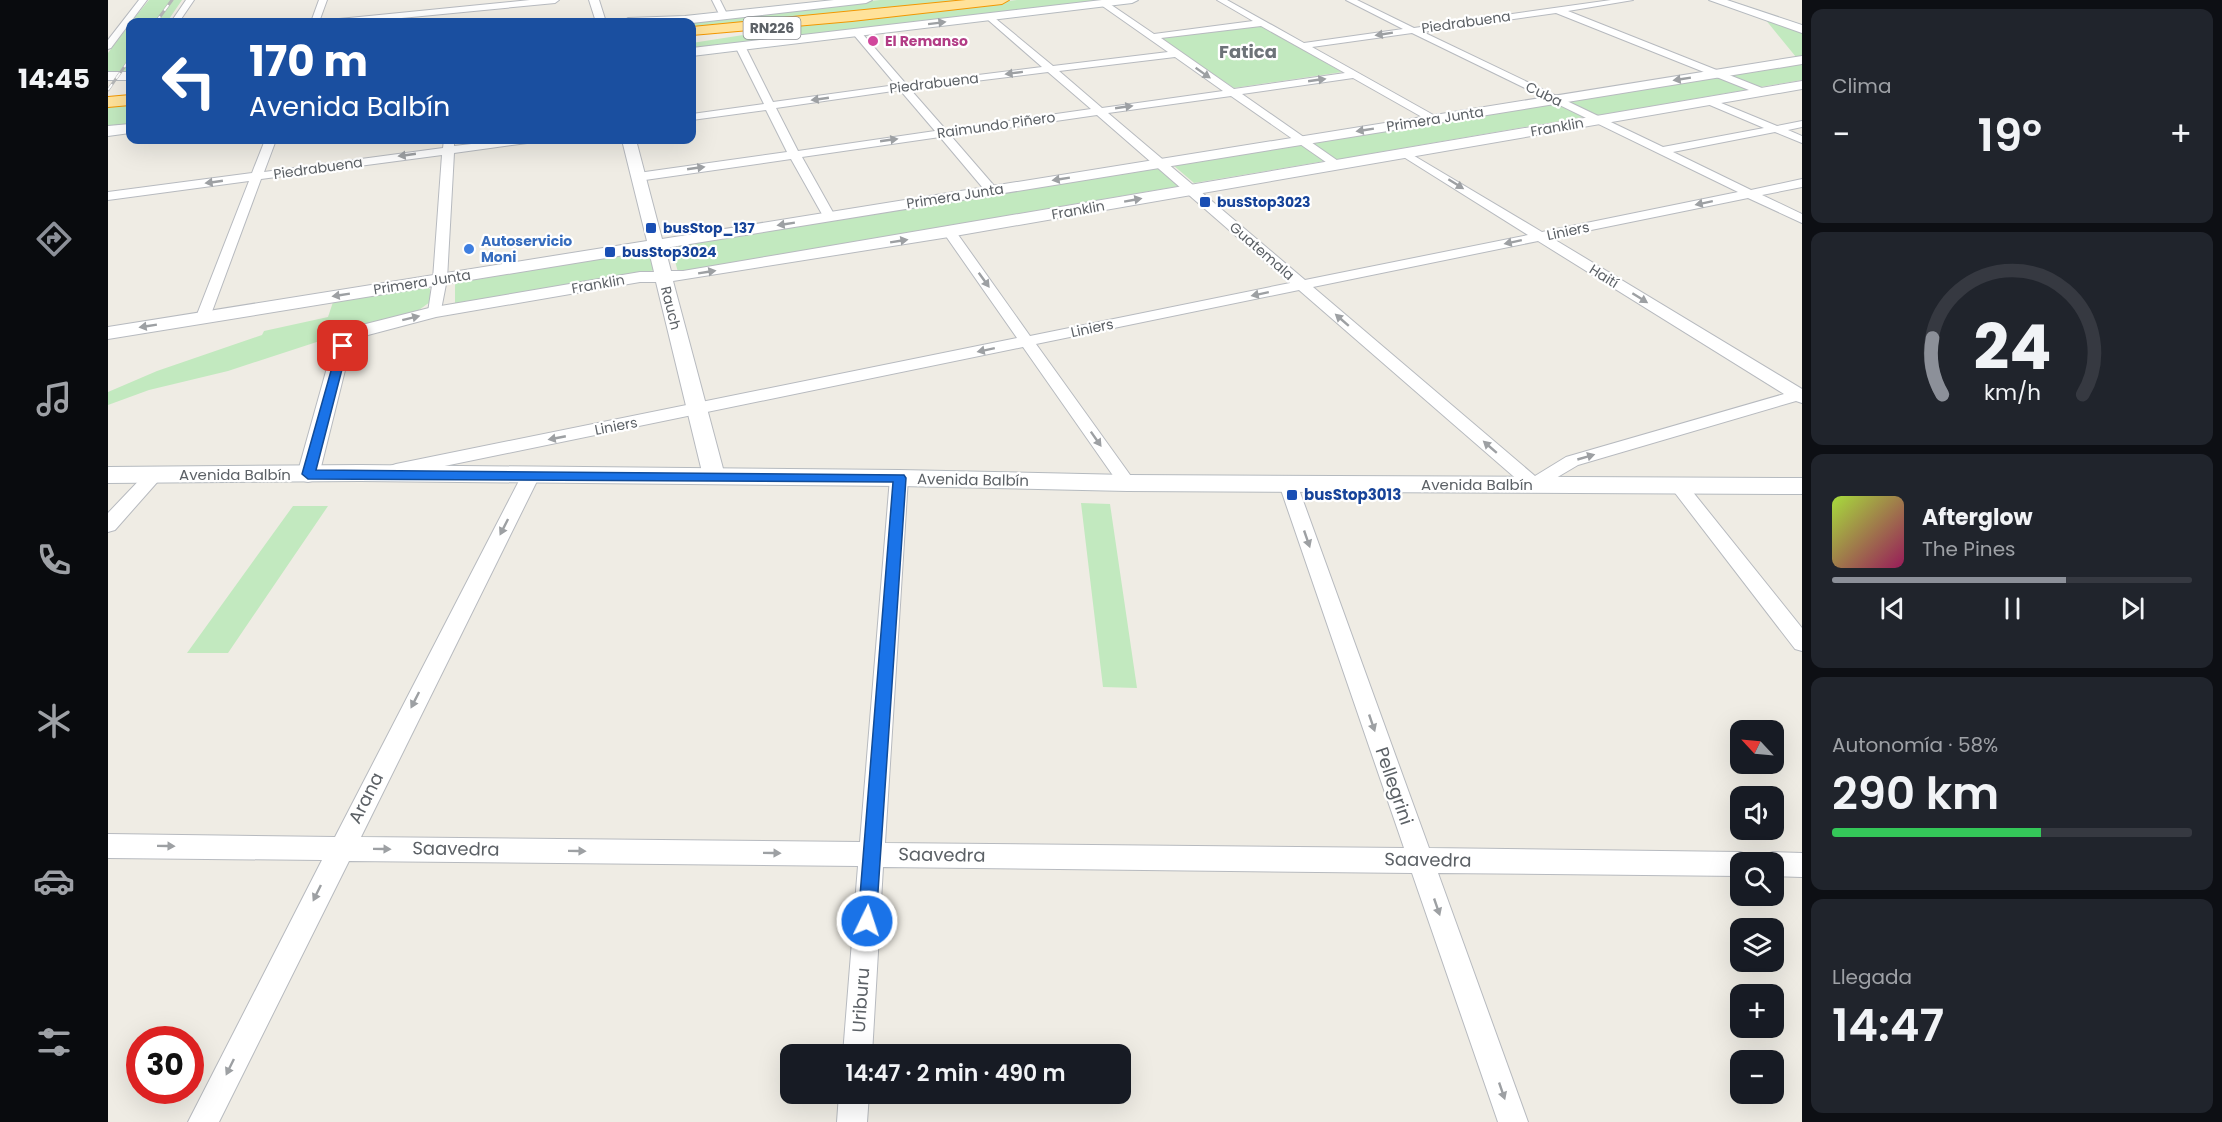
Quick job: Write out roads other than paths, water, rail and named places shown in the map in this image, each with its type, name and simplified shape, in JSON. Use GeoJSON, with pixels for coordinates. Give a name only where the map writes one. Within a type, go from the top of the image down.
{"type":"FeatureCollection","features":[{"type":"Feature","properties":{"kind":"highway","name":"RN226"},"geometry":{"type":"LineString","coordinates":[[696,31],[852,17],[1002,0]]}},
{"type":"Feature","properties":{"kind":"highway","name":"RN226"},"geometry":{"type":"LineString","coordinates":[[696,39],[852,17]]}},
{"type":"Feature","properties":{"kind":"highway"},"geometry":{"type":"LineString","coordinates":[[108,102],[126,100]]}},
{"type":"Feature","properties":{"kind":"main road"},"geometry":{"type":"LineString","coordinates":[[696,19],[866,0]]}},
{"type":"Feature","properties":{"kind":"main road"},"geometry":{"type":"LineString","coordinates":[[696,52],[1132,0]]}},
{"type":"Feature","properties":{"kind":"main road"},"geometry":{"type":"LineString","coordinates":[[1715,0],[1802,29]]}},
{"type":"Feature","properties":{"kind":"main road"},"geometry":{"type":"LineString","coordinates":[[1731,0],[1802,24]]}},
{"type":"Feature","properties":{"kind":"main road"},"geometry":{"type":"LineString","coordinates":[[108,76],[126,76]]}},
{"type":"Feature","properties":{"kind":"main road"},"geometry":{"type":"LineString","coordinates":[[108,131],[126,129]]}},
{"type":"Feature","properties":{"kind":"main road","name":"Avenida Balbín"},"geometry":{"type":"LineString","coordinates":[[108,475],[382,473],[899,478],[1127,483],[1802,486]]}},
{"type":"Feature","properties":{"kind":"street"},"geometry":{"type":"LineString","coordinates":[[129,18],[143,0]]}},
{"type":"Feature","properties":{"kind":"street"},"geometry":{"type":"LineString","coordinates":[[178,18],[190,0]]}},
{"type":"Feature","properties":{"kind":"street"},"geometry":{"type":"LineString","coordinates":[[316,18],[323,0]]}},
{"type":"Feature","properties":{"kind":"street"},"geometry":{"type":"LineString","coordinates":[[367,18],[459,5],[555,0]]}},
{"type":"Feature","properties":{"kind":"street"},"geometry":{"type":"LineString","coordinates":[[594,0],[600,18]]}},
{"type":"Feature","properties":{"kind":"street"},"geometry":{"type":"LineString","coordinates":[[716,0],[724,16]]}},
{"type":"Feature","properties":{"kind":"street"},"geometry":{"type":"LineString","coordinates":[[1221,0],[1433,119]]}},
{"type":"Feature","properties":{"kind":"street","name":"Cuba"},"geometry":{"type":"LineString","coordinates":[[1350,0],[1802,219]]}},
{"type":"Feature","properties":{"kind":"street","name":"Piedrabuena"},"geometry":{"type":"LineString","coordinates":[[1303,46],[1629,0]]}},
{"type":"Feature","properties":{"kind":"street"},"geometry":{"type":"LineString","coordinates":[[1104,3],[1337,165]]}},
{"type":"Feature","properties":{"kind":"street"},"geometry":{"type":"LineString","coordinates":[[1541,3],[1763,92]]}},
{"type":"Feature","properties":{"kind":"street","name":"Guatemala"},"geometry":{"type":"LineString","coordinates":[[990,17],[1534,485]]}},
{"type":"Feature","properties":{"kind":"street"},"geometry":{"type":"LineString","coordinates":[[109,43],[126,22]]}},
{"type":"Feature","properties":{"kind":"street"},"geometry":{"type":"LineString","coordinates":[[1151,37],[1262,23]]}},
{"type":"Feature","properties":{"kind":"street"},"geometry":{"type":"LineString","coordinates":[[856,33],[992,191]]}},
{"type":"Feature","properties":{"kind":"street"},"geometry":{"type":"LineString","coordinates":[[740,46],[794,154],[829,216]]}},
{"type":"Feature","properties":{"kind":"street","name":"Piedrabuena"},"geometry":{"type":"LineString","coordinates":[[696,116],[902,87],[1176,54]]}},
{"type":"Feature","properties":{"kind":"street","name":"Primera Junta"},"geometry":{"type":"LineString","coordinates":[[108,333],[1802,60]]}},
{"type":"Feature","properties":{"kind":"street","name":"Raimundo Piñero"},"geometry":{"type":"LineString","coordinates":[[638,177],[940,132],[1354,75]]}},
{"type":"Feature","properties":{"kind":"street","name":"Franklin"},"geometry":{"type":"LineString","coordinates":[[308,474],[341,350],[346,342],[355,334],[435,312],[640,277],[683,276],[950,232],[1190,189],[1799,87]]}},
{"type":"Feature","properties":{"kind":"street"},"geometry":{"type":"LineString","coordinates":[[1709,101],[1775,129],[1796,134],[1802,140]]}},
{"type":"Feature","properties":{"kind":"street"},"geometry":{"type":"LineString","coordinates":[[1660,151],[1802,124]]}},
{"type":"Feature","properties":{"kind":"street"},"geometry":{"type":"LineString","coordinates":[[1675,158],[1796,134]]}},
{"type":"Feature","properties":{"kind":"street"},"geometry":{"type":"LineString","coordinates":[[203,317],[269,144]]}},
{"type":"Feature","properties":{"kind":"street","name":"Piedrabuena"},"geometry":{"type":"LineString","coordinates":[[108,196],[464,144]]}},
{"type":"Feature","properties":{"kind":"street","name":"Rauch"},"geometry":{"type":"LineString","coordinates":[[630,144],[714,476]]}},
{"type":"Feature","properties":{"kind":"street"},"geometry":{"type":"LineString","coordinates":[[435,312],[440,279],[448,145]]}},
{"type":"Feature","properties":{"kind":"street","name":"Haití"},"geometry":{"type":"LineString","coordinates":[[1406,153],[1801,396]]}},
{"type":"Feature","properties":{"kind":"street","name":"Liniers"},"geometry":{"type":"LineString","coordinates":[[382,473],[1802,183]]}},
{"type":"Feature","properties":{"kind":"street"},"geometry":{"type":"LineString","coordinates":[[950,232],[1127,483]]}},
{"type":"Feature","properties":{"kind":"street"},"geometry":{"type":"LineString","coordinates":[[1534,485],[1572,461],[1801,396]]}},
{"type":"Feature","properties":{"kind":"street"},"geometry":{"type":"LineString","coordinates":[[108,525],[154,475]]}},
{"type":"Feature","properties":{"kind":"street","name":"Arana"},"geometry":{"type":"LineString","coordinates":[[203,1122],[531,475]]}},
{"type":"Feature","properties":{"kind":"street","name":"Uriburu"},"geometry":{"type":"LineString","coordinates":[[858,1044],[899,478]]}},
{"type":"Feature","properties":{"kind":"street","name":"Pellegrini"},"geometry":{"type":"LineString","coordinates":[[1288,484],[1513,1122]]}},
{"type":"Feature","properties":{"kind":"street"},"geometry":{"type":"LineString","coordinates":[[1678,485],[1802,643]]}},
{"type":"Feature","properties":{"kind":"street","name":"Saavedra"},"geometry":{"type":"LineString","coordinates":[[108,846],[1730,864]]}},
{"type":"Feature","properties":{"kind":"street"},"geometry":{"type":"LineString","coordinates":[[1784,864],[1802,865]]}},
{"type":"Feature","properties":{"kind":"street"},"geometry":{"type":"LineString","coordinates":[[852,1122],[853,1104]]}},
{"type":"Feature","properties":{"kind":"railway"},"geometry":{"type":"LineString","coordinates":[[159,18],[172,0]]}},
{"type":"Feature","properties":{"kind":"railway"},"geometry":{"type":"LineString","coordinates":[[108,90],[126,65]]}},
{"type":"Feature","properties":{"kind":"place","name":"El Remanso"},"geometry":{"type":"Point","coordinates":[873,41]}},
{"type":"Feature","properties":{"kind":"place","name":"busStop3023"},"geometry":{"type":"Point","coordinates":[1205,202]}},
{"type":"Feature","properties":{"kind":"place","name":"busStop_137"},"geometry":{"type":"Point","coordinates":[651,228]}},
{"type":"Feature","properties":{"kind":"place","name":"Autoservicio Moni"},"geometry":{"type":"Point","coordinates":[469,249]}},
{"type":"Feature","properties":{"kind":"place","name":"busStop3024"},"geometry":{"type":"Point","coordinates":[610,252]}},
{"type":"Feature","properties":{"kind":"place","name":"busStop3013"},"geometry":{"type":"Point","coordinates":[1292,495]}},
{"type":"Feature","properties":{"kind":"district","name":"Fatica"},"geometry":{"type":"Point","coordinates":[1248,52]}}]}
